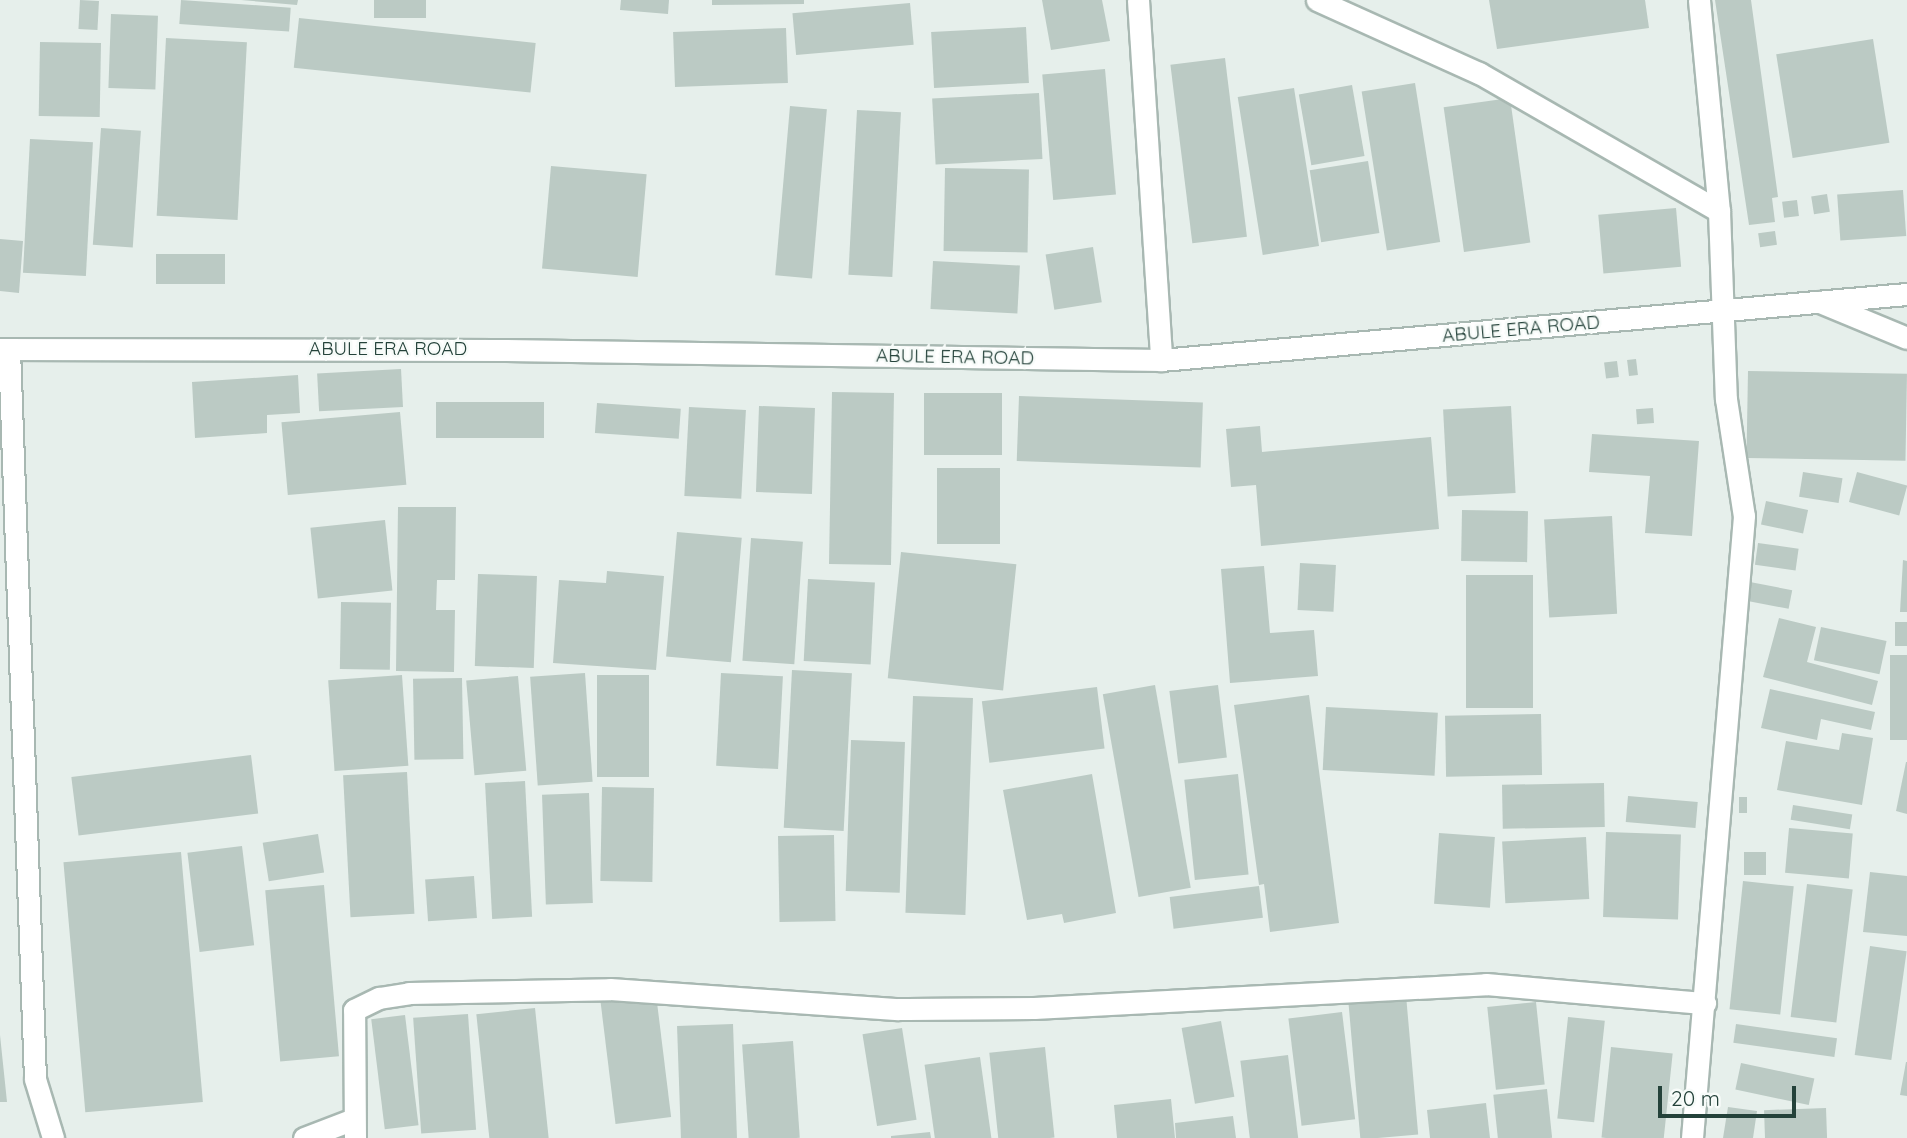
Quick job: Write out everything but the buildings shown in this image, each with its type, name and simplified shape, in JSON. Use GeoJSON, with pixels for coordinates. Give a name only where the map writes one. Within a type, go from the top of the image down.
{"type":"FeatureCollection","features":[{"type":"Feature","properties":{"kind":"street"},"geometry":{"type":"LineString","coordinates":[[1138,0],[1161,360]]}},
{"type":"Feature","properties":{"kind":"street"},"geometry":{"type":"LineString","coordinates":[[1317,0],[1479,73],[1719,211]]}},
{"type":"Feature","properties":{"kind":"street"},"geometry":{"type":"LineString","coordinates":[[1692,1138],[1744,516],[1726,398],[1726,311],[1699,0]]}},
{"type":"Feature","properties":{"kind":"street","name":"ABULE ERA ROAD"},"geometry":{"type":"LineString","coordinates":[[4,349],[506,350],[1161,360],[1907,294]]}},
{"type":"Feature","properties":{"kind":"street"},"geometry":{"type":"LineString","coordinates":[[1820,302],[1907,338]]}},
{"type":"Feature","properties":{"kind":"street"},"geometry":{"type":"LineString","coordinates":[[4,349],[35,1079],[53,1138]]}},
{"type":"Feature","properties":{"kind":"street"},"geometry":{"type":"LineString","coordinates":[[304,1138],[354,1128],[354,1010],[379,998],[409,993],[610,989],[898,1009],[1034,1008],[1486,984],[1705,1003]]}}]}
